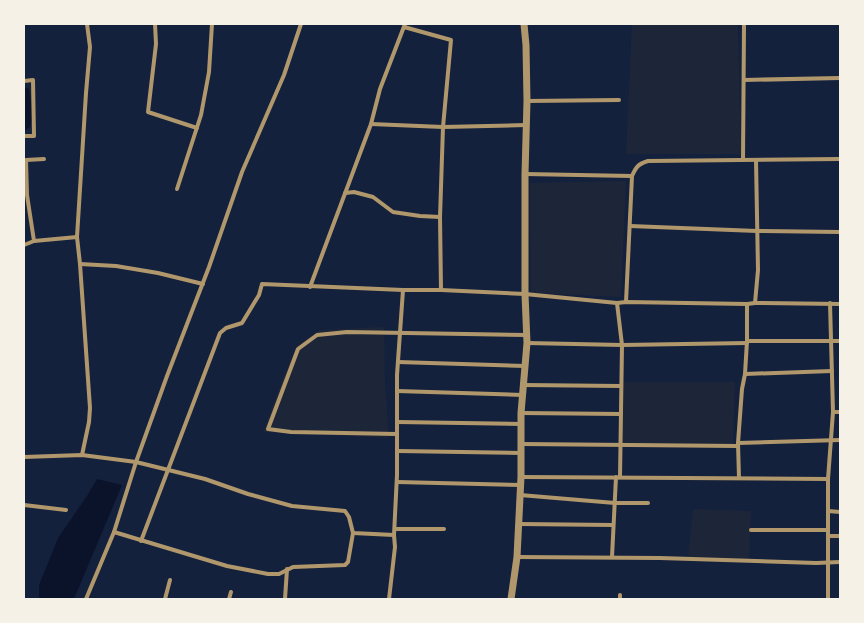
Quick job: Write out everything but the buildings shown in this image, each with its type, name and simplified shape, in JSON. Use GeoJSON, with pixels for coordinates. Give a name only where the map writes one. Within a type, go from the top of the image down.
{"type":"FeatureCollection","features":[{"type":"Feature","properties":{"kind":"street"},"geometry":{"type":"LineString","coordinates":[[82,455],[90,422],[77,237],[90,47],[87,24]]}},
{"type":"Feature","properties":{"kind":"street"},"geometry":{"type":"LineString","coordinates":[[154,24],[156,44],[148,112],[197,128]]}},
{"type":"Feature","properties":{"kind":"street"},"geometry":{"type":"LineString","coordinates":[[176,189],[201,115],[209,72],[212,24]]}},
{"type":"Feature","properties":{"kind":"street"},"geometry":{"type":"LineString","coordinates":[[86,599],[114,532],[136,462],[167,376],[203,284],[242,172],[284,75],[301,24]]}},
{"type":"Feature","properties":{"kind":"street"},"geometry":{"type":"LineString","coordinates":[[511,599],[518,557],[521,485],[521,413],[527,343],[524,294],[527,101],[524,24]]}},
{"type":"Feature","properties":{"kind":"street"},"geometry":{"type":"LineString","coordinates":[[743,160],[744,24]]}},
{"type":"Feature","properties":{"kind":"street"},"geometry":{"type":"LineString","coordinates":[[310,287],[371,124],[380,89],[405,25],[451,40],[443,127],[440,217],[441,290]]}},
{"type":"Feature","properties":{"kind":"street"},"geometry":{"type":"LineString","coordinates":[[744,80],[840,78]]}},
{"type":"Feature","properties":{"kind":"street"},"geometry":{"type":"LineString","coordinates":[[24,81],[33,80],[34,136],[24,136]]}},
{"type":"Feature","properties":{"kind":"street"},"geometry":{"type":"LineString","coordinates":[[527,101],[619,100]]}},
{"type":"Feature","properties":{"kind":"street"},"geometry":{"type":"LineString","coordinates":[[371,124],[443,127],[527,125]]}},
{"type":"Feature","properties":{"kind":"street"},"geometry":{"type":"LineString","coordinates":[[34,241],[27,195],[26,160],[44,159]]}},
{"type":"Feature","properties":{"kind":"street"},"geometry":{"type":"LineString","coordinates":[[626,302],[632,176],[636,167],[641,163],[648,161],[840,159]]}},
{"type":"Feature","properties":{"kind":"street"},"geometry":{"type":"LineString","coordinates":[[755,303],[758,270],[756,160]]}},
{"type":"Feature","properties":{"kind":"street"},"geometry":{"type":"LineString","coordinates":[[525,174],[632,176]]}},
{"type":"Feature","properties":{"kind":"street"},"geometry":{"type":"LineString","coordinates":[[345,193],[354,192],[373,197],[393,212],[440,217]]}},
{"type":"Feature","properties":{"kind":"street"},"geometry":{"type":"LineString","coordinates":[[630,226],[758,231],[840,232]]}},
{"type":"Feature","properties":{"kind":"street"},"geometry":{"type":"LineString","coordinates":[[24,245],[34,241],[77,237]]}},
{"type":"Feature","properties":{"kind":"street"},"geometry":{"type":"LineString","coordinates":[[80,264],[116,266],[158,272],[203,284]]}},
{"type":"Feature","properties":{"kind":"street"},"geometry":{"type":"LineString","coordinates":[[141,541],[220,333],[226,328],[242,323],[259,295],[262,284],[524,294],[617,303],[840,304]]}},
{"type":"Feature","properties":{"kind":"street"},"geometry":{"type":"LineString","coordinates":[[389,599],[396,547],[394,535],[397,482],[397,391],[403,290]]}},
{"type":"Feature","properties":{"kind":"street"},"geometry":{"type":"LineString","coordinates":[[612,557],[621,414],[622,345],[617,303]]}},
{"type":"Feature","properties":{"kind":"street"},"geometry":{"type":"LineString","coordinates":[[828,599],[828,479],[833,412],[830,303]]}},
{"type":"Feature","properties":{"kind":"street"},"geometry":{"type":"LineString","coordinates":[[739,478],[738,445],[742,389],[745,374],[747,304]]}},
{"type":"Feature","properties":{"kind":"street"},"geometry":{"type":"LineString","coordinates":[[397,434],[291,432],[268,429],[298,349],[317,335],[347,332],[526,335]]}},
{"type":"Feature","properties":{"kind":"street"},"geometry":{"type":"LineString","coordinates":[[527,343],[622,345],[840,341]]}},
{"type":"Feature","properties":{"kind":"street"},"geometry":{"type":"LineString","coordinates":[[398,362],[525,366]]}},
{"type":"Feature","properties":{"kind":"street"},"geometry":{"type":"LineString","coordinates":[[745,374],[832,371]]}},
{"type":"Feature","properties":{"kind":"street"},"geometry":{"type":"LineString","coordinates":[[523,385],[621,386]]}},
{"type":"Feature","properties":{"kind":"street"},"geometry":{"type":"LineString","coordinates":[[397,391],[523,395]]}},
{"type":"Feature","properties":{"kind":"street"},"geometry":{"type":"LineString","coordinates":[[833,412],[840,412]]}},
{"type":"Feature","properties":{"kind":"street"},"geometry":{"type":"LineString","coordinates":[[521,413],[621,414]]}},
{"type":"Feature","properties":{"kind":"street"},"geometry":{"type":"LineString","coordinates":[[397,422],[521,424]]}},
{"type":"Feature","properties":{"kind":"street"},"geometry":{"type":"LineString","coordinates":[[521,444],[738,445],[840,440]]}},
{"type":"Feature","properties":{"kind":"street"},"geometry":{"type":"LineString","coordinates":[[397,451],[521,453]]}},
{"type":"Feature","properties":{"kind":"street"},"geometry":{"type":"LineString","coordinates":[[24,457],[82,455],[136,462],[205,479],[248,494],[292,506],[345,511],[350,517],[353,533],[348,562],[345,565],[293,568],[274,575],[234,568],[114,532]]}},
{"type":"Feature","properties":{"kind":"street"},"geometry":{"type":"LineString","coordinates":[[521,477],[828,479]]}},
{"type":"Feature","properties":{"kind":"street"},"geometry":{"type":"LineString","coordinates":[[397,482],[521,485]]}},
{"type":"Feature","properties":{"kind":"street"},"geometry":{"type":"LineString","coordinates":[[520,495],[615,503],[648,503]]}},
{"type":"Feature","properties":{"kind":"street"},"geometry":{"type":"LineString","coordinates":[[24,505],[66,510]]}},
{"type":"Feature","properties":{"kind":"street"},"geometry":{"type":"LineString","coordinates":[[828,512],[840,512]]}},
{"type":"Feature","properties":{"kind":"street"},"geometry":{"type":"LineString","coordinates":[[519,524],[613,525]]}},
{"type":"Feature","properties":{"kind":"street"},"geometry":{"type":"LineString","coordinates":[[395,529],[444,529]]}},
{"type":"Feature","properties":{"kind":"street"},"geometry":{"type":"LineString","coordinates":[[751,530],[828,530]]}},
{"type":"Feature","properties":{"kind":"street"},"geometry":{"type":"LineString","coordinates":[[353,533],[394,535]]}},
{"type":"Feature","properties":{"kind":"street"},"geometry":{"type":"LineString","coordinates":[[828,536],[840,536]]}},
{"type":"Feature","properties":{"kind":"street"},"geometry":{"type":"LineString","coordinates":[[518,557],[612,557],[840,562]]}},
{"type":"Feature","properties":{"kind":"street"},"geometry":{"type":"LineString","coordinates":[[285,599],[287,569]]}},
{"type":"Feature","properties":{"kind":"street"},"geometry":{"type":"LineString","coordinates":[[165,599],[170,580]]}},
{"type":"Feature","properties":{"kind":"street"},"geometry":{"type":"LineString","coordinates":[[229,599],[231,592]]}},
{"type":"Feature","properties":{"kind":"shaded area"},"geometry":{"type":"Polygon","coordinates":[[[632,24],[738,24],[741,154],[626,154],[632,24]]]}},
{"type":"Feature","properties":{"kind":"shaded area"},"geometry":{"type":"Polygon","coordinates":[[[24,87],[29,89],[33,117],[30,127],[24,131],[24,87]]]}},
{"type":"Feature","properties":{"kind":"shaded area"},"geometry":{"type":"Polygon","coordinates":[[[626,181],[621,297],[531,293],[530,183],[626,181]]]}},
{"type":"Feature","properties":{"kind":"shaded area"},"geometry":{"type":"Polygon","coordinates":[[[384,327],[385,383],[389,438],[263,432],[283,378],[297,346],[320,330],[384,327]]]}},
{"type":"Feature","properties":{"kind":"shaded area"},"geometry":{"type":"Polygon","coordinates":[[[619,382],[735,382],[733,445],[620,444],[619,382]]]}},
{"type":"Feature","properties":{"kind":"shaded area"},"geometry":{"type":"Polygon","coordinates":[[[97,479],[122,485],[74,599],[39,599],[39,585],[58,538],[97,479]]]}},
{"type":"Feature","properties":{"kind":"shaded area"},"geometry":{"type":"Polygon","coordinates":[[[693,509],[751,511],[749,561],[688,560],[693,509]]]}}]}
